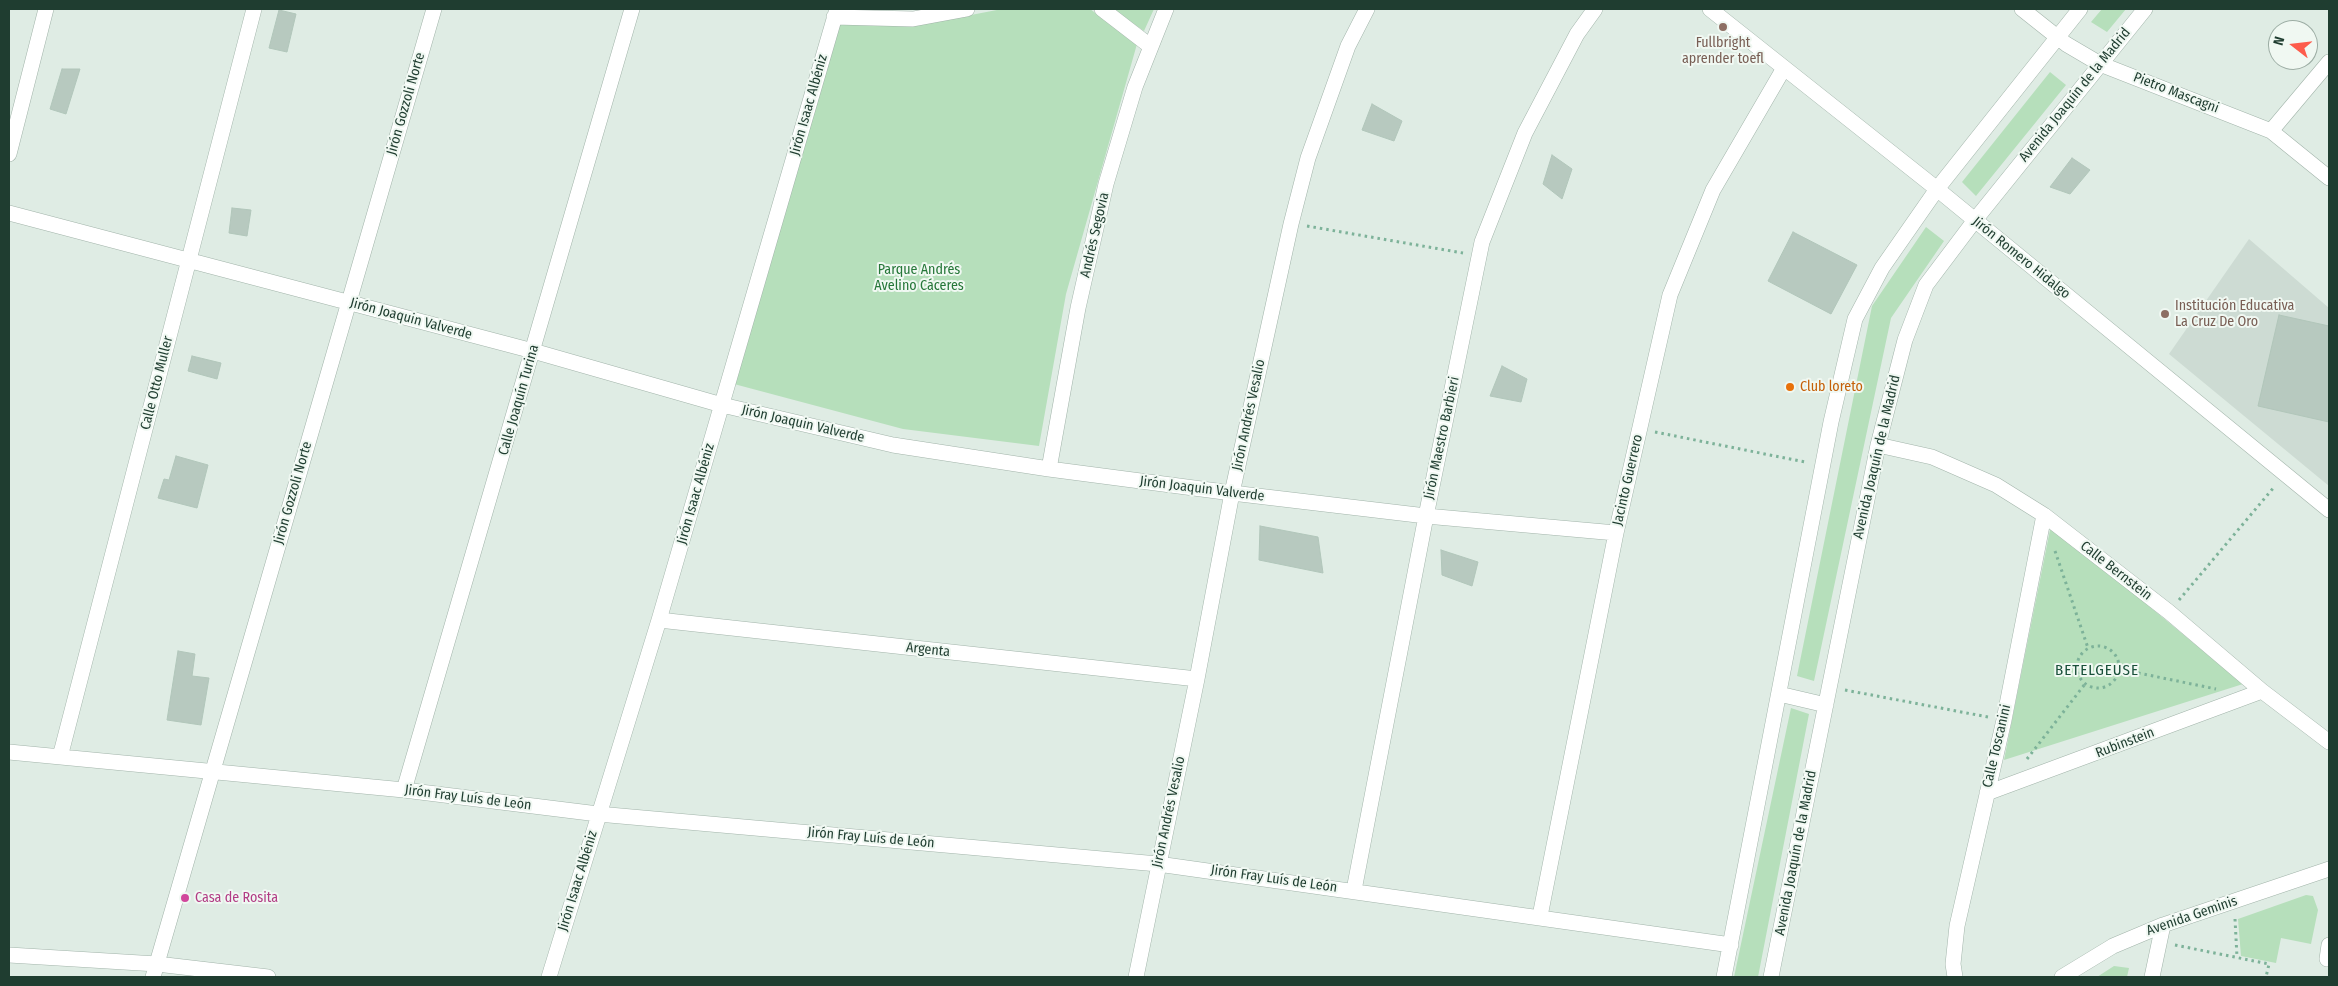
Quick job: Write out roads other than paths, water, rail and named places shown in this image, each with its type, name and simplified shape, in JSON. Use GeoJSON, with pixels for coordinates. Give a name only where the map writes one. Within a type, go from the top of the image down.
{"type":"FeatureCollection","features":[{"type":"Feature","properties":{"kind":"street"},"geometry":{"type":"LineString","coordinates":[[9,154],[46,9]]}},
{"type":"Feature","properties":{"kind":"street","name":"Calle Otto Muller"},"geometry":{"type":"LineString","coordinates":[[60,757],[254,9]]}},
{"type":"Feature","properties":{"kind":"street","name":"Jirón Gozzoli Norte"},"geometry":{"type":"LineString","coordinates":[[155,970],[434,9]]}},
{"type":"Feature","properties":{"kind":"street","name":"Calle Joaquín Turina"},"geometry":{"type":"LineString","coordinates":[[404,790],[632,9]]}},
{"type":"Feature","properties":{"kind":"street"},"geometry":{"type":"LineString","coordinates":[[836,13],[913,19],[967,9]]}},
{"type":"Feature","properties":{"kind":"street"},"geometry":{"type":"LineString","coordinates":[[1102,9],[1150,46]]}},
{"type":"Feature","properties":{"kind":"street","name":"Andrés Segovia"},"geometry":{"type":"LineString","coordinates":[[1049,469],[1078,308],[1106,184],[1135,87],[1166,9]]}},
{"type":"Feature","properties":{"kind":"street","name":"Jirón Andrés Vesalio"},"geometry":{"type":"LineString","coordinates":[[1136,977],[1197,679],[1232,493],[1291,224],[1308,158],[1348,46],[1367,9]]}},
{"type":"Feature","properties":{"kind":"street","name":"Jirón Maestro Barbieri"},"geometry":{"type":"LineString","coordinates":[[1354,890],[1426,516],[1482,242],[1525,133],[1577,34],[1595,9]]}},
{"type":"Feature","properties":{"kind":"street","name":"Jirón Romero Hidalgo"},"geometry":{"type":"LineString","coordinates":[[1710,9],[1937,189],[2329,510]]}},
{"type":"Feature","properties":{"kind":"street","name":"Pietro Mascagni"},"geometry":{"type":"LineString","coordinates":[[2022,9],[2056,37],[2100,64],[2271,131],[2329,178]]}},
{"type":"Feature","properties":{"kind":"street"},"geometry":{"type":"LineString","coordinates":[[1724,977],[1822,466],[1855,318],[1882,268],[1937,189],[2080,9]]}},
{"type":"Feature","properties":{"kind":"street","name":"Avenida Joaquín de la Madrid"},"geometry":{"type":"LineString","coordinates":[[1771,977],[1878,445],[1904,340],[1926,285],[1975,220],[2146,9]]}},
{"type":"Feature","properties":{"kind":"street","name":"Jirón Isaac Albéniz"},"geometry":{"type":"LineString","coordinates":[[549,977],[659,620],[836,13]]}},
{"type":"Feature","properties":{"kind":"street"},"geometry":{"type":"LineString","coordinates":[[2271,131],[2329,62]]}},
{"type":"Feature","properties":{"kind":"street","name":"Jacinto Guerrero"},"geometry":{"type":"LineString","coordinates":[[1540,916],[1616,533],[1670,295],[1713,190],[1784,68]]}},
{"type":"Feature","properties":{"kind":"street","name":"Jirón Joaquin Valverde"},"geometry":{"type":"LineString","coordinates":[[9,213],[533,351],[722,405],[893,444],[1049,469],[1232,493],[1426,516],[1616,533]]}},
{"type":"Feature","properties":{"kind":"street","name":"Calle Bernstein"},"geometry":{"type":"LineString","coordinates":[[1878,445],[1932,457],[1996,485],[2044,515],[2170,612],[2262,691],[2329,742]]}},
{"type":"Feature","properties":{"kind":"street","name":"Calle Toscanini"},"geometry":{"type":"LineString","coordinates":[[1955,977],[1953,964],[1957,926],[2004,720],[2044,515]]}},
{"type":"Feature","properties":{"kind":"street","name":"Argenta"},"geometry":{"type":"LineString","coordinates":[[659,620],[1197,679]]}},
{"type":"Feature","properties":{"kind":"street","name":"Rubinstein"},"geometry":{"type":"LineString","coordinates":[[1987,793],[2262,691]]}},
{"type":"Feature","properties":{"kind":"street"},"geometry":{"type":"LineString","coordinates":[[1779,694],[1826,704]]}},
{"type":"Feature","properties":{"kind":"street","name":"Jirón Fray Luís de León"},"geometry":{"type":"LineString","coordinates":[[9,752],[404,790],[598,814],[1158,864],[1731,944]]}},
{"type":"Feature","properties":{"kind":"street","name":"Avenida Geminis"},"geometry":{"type":"LineString","coordinates":[[2062,977],[2113,946],[2163,925],[2329,869]]}},
{"type":"Feature","properties":{"kind":"street"},"geometry":{"type":"LineString","coordinates":[[2152,977],[2163,925]]}},
{"type":"Feature","properties":{"kind":"street"},"geometry":{"type":"LineString","coordinates":[[9,955],[155,970],[268,977]]}},
{"type":"Feature","properties":{"kind":"place","name":"Fullbright aprender toefl"},"geometry":{"type":"Point","coordinates":[1723,27]}},
{"type":"Feature","properties":{"kind":"place","name":"Institución Educativa La Cruz De Oro"},"geometry":{"type":"Point","coordinates":[2165,314]}},
{"type":"Feature","properties":{"kind":"place","name":"Club loreto"},"geometry":{"type":"Point","coordinates":[1790,387]}},
{"type":"Feature","properties":{"kind":"place","name":"Casa de Rosita"},"geometry":{"type":"Point","coordinates":[185,898]}},
{"type":"Feature","properties":{"kind":"district","name":"BETELGEUSE"},"geometry":{"type":"Point","coordinates":[2097,671]}},
{"type":"Feature","properties":{"kind":"park label","name":"Parque Andrés Avelino Cáceres"},"geometry":{"type":"Point","coordinates":[919,278]}}]}
